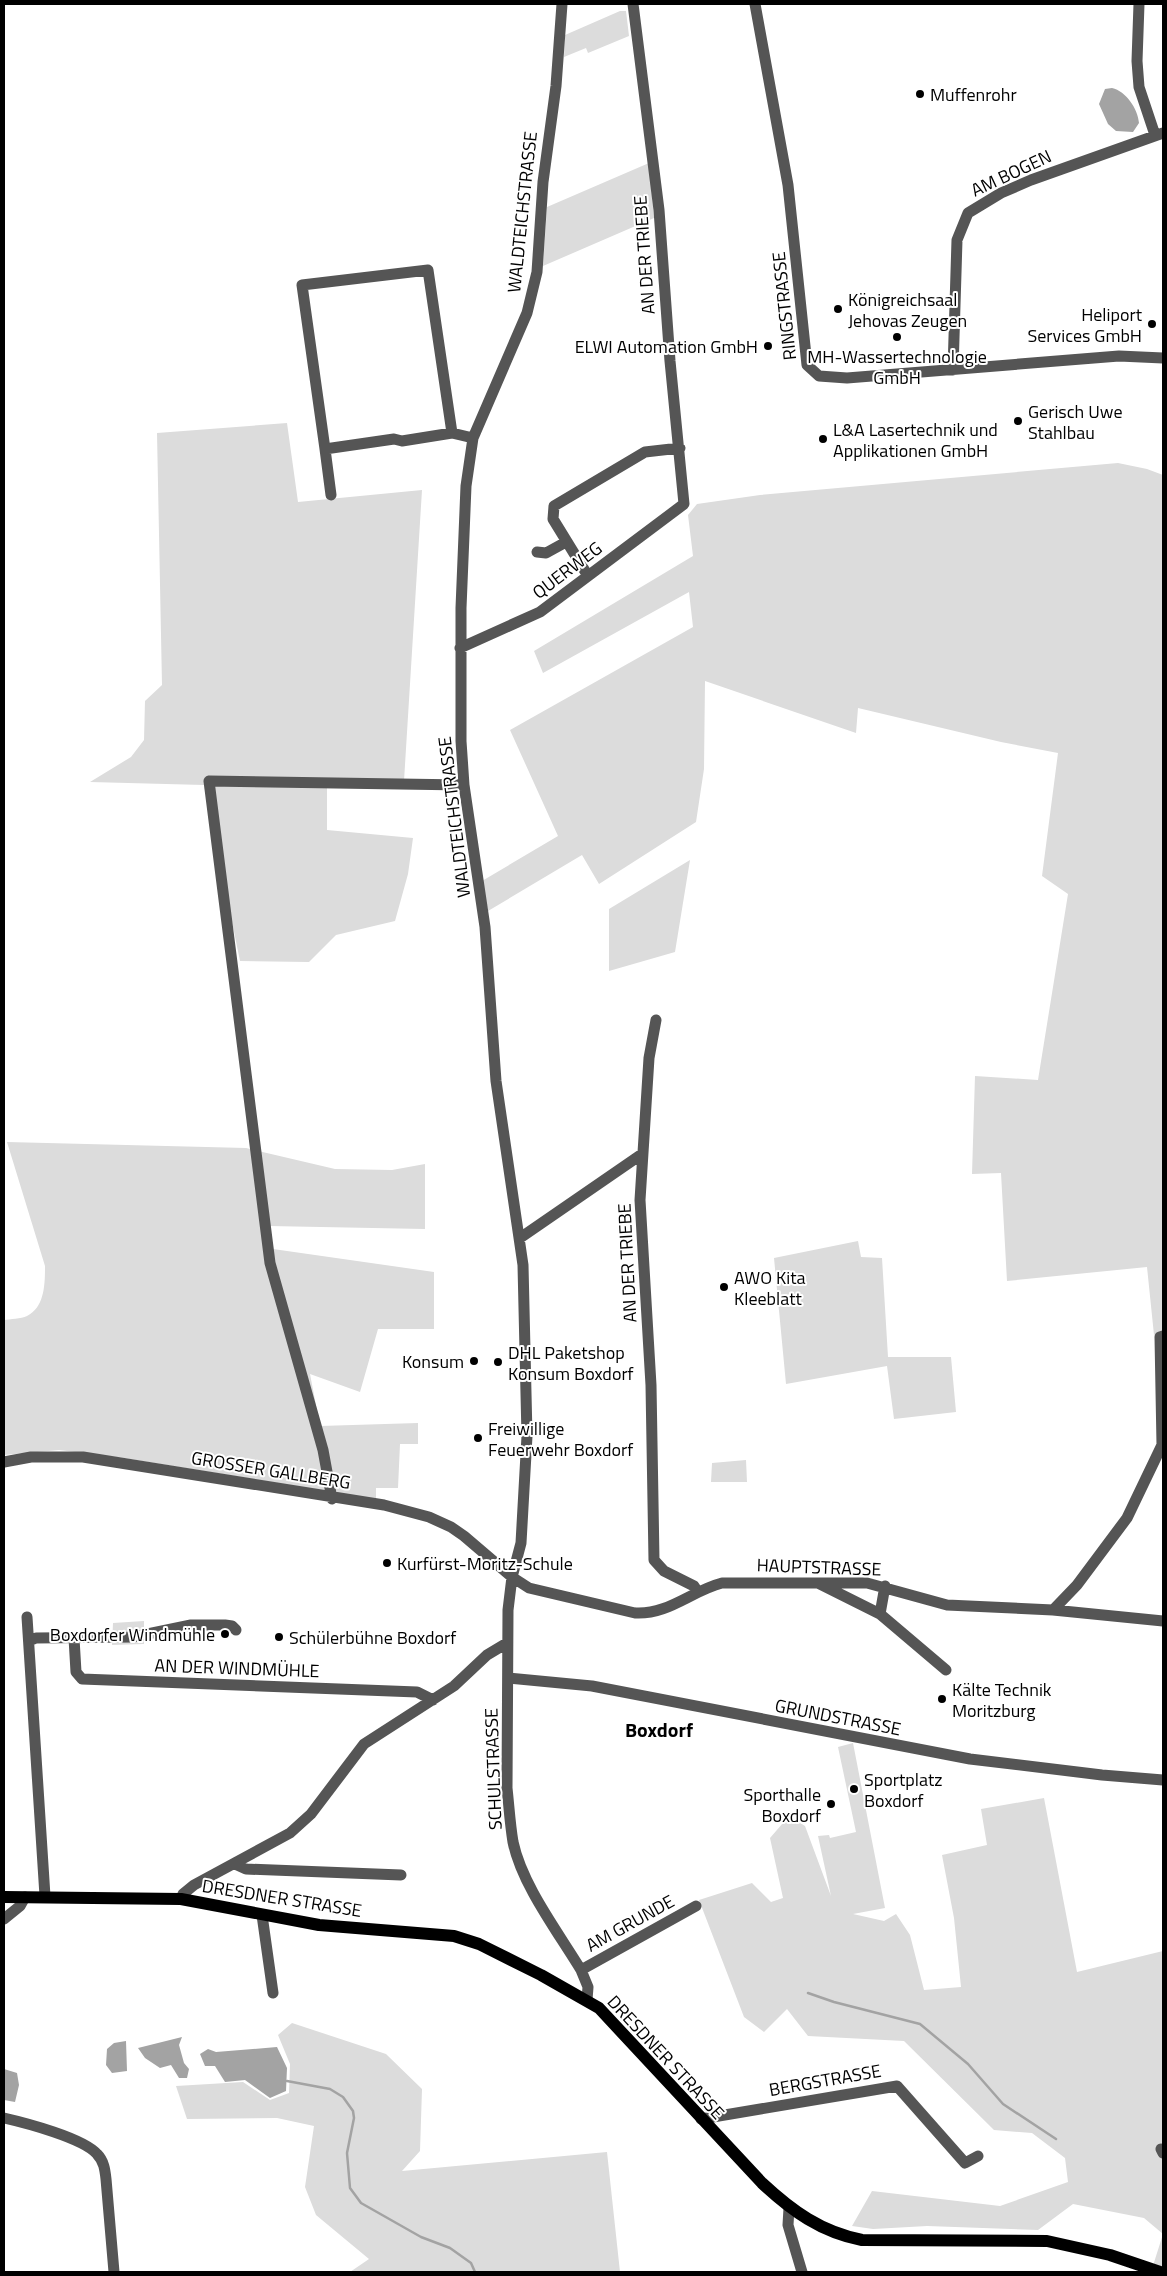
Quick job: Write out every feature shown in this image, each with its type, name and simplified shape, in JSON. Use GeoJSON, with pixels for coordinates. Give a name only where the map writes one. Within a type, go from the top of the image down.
{"type":"FeatureCollection","features":[{"type":"Feature","properties":{"kind":"main road","name":"DRESDNER STRASSE"},"geometry":{"type":"LineString","coordinates":[[4,1897],[45,1896],[181,1900],[356,1930],[440,1935],[468,1939],[508,1957],[587,2000],[613,2022],[702,2119],[789,2208],[818,2226],[846,2237],[862,2240],[1047,2241],[1110,2255],[1160,2272]]}},
{"type":"Feature","properties":{"kind":"street","name":"WALDTEICHSTRASSE"},"geometry":{"type":"LineString","coordinates":[[512,1577],[521,1543],[527,1436],[523,1265],[496,1081],[485,927],[464,785],[461,741],[460,648],[466,486],[473,438],[527,313],[533,293],[548,137],[556,86],[562,4]]}},
{"type":"Feature","properties":{"kind":"street","name":"AN DER TRIEBE"},"geometry":{"type":"LineString","coordinates":[[633,4],[659,210],[670,362],[680,448],[684,504]]}},
{"type":"Feature","properties":{"kind":"street","name":"RINGSTRASSE"},"geometry":{"type":"LineString","coordinates":[[755,4],[788,185],[807,365],[818,376],[834,379],[1119,356],[1163,358]]}},
{"type":"Feature","properties":{"kind":"street"},"geometry":{"type":"LineString","coordinates":[[1140,4],[1137,61],[1139,87],[1159,134]]}},
{"type":"Feature","properties":{"kind":"street","name":"AM BOGEN"},"geometry":{"type":"LineString","coordinates":[[953,370],[957,240],[968,213],[1001,193],[1031,180],[1159,134]]}},
{"type":"Feature","properties":{"kind":"street"},"geometry":{"type":"LineString","coordinates":[[331,495],[302,285],[428,270],[452,433]]}},
{"type":"Feature","properties":{"kind":"street"},"geometry":{"type":"LineString","coordinates":[[325,449],[394,439],[402,441],[452,433],[473,438]]}},
{"type":"Feature","properties":{"kind":"street"},"geometry":{"type":"LineString","coordinates":[[588,576],[553,519],[554,506],[645,452],[680,448]]}},
{"type":"Feature","properties":{"kind":"street","name":"QUERWEG"},"geometry":{"type":"LineString","coordinates":[[460,648],[540,612],[684,504]]}},
{"type":"Feature","properties":{"kind":"street"},"geometry":{"type":"LineString","coordinates":[[537,552],[546,553],[566,542]]}},
{"type":"Feature","properties":{"kind":"street"},"geometry":{"type":"LineString","coordinates":[[332,1499],[323,1450],[270,1263],[209,781],[464,785]]}},
{"type":"Feature","properties":{"kind":"street","name":"AN DER TRIEBE"},"geometry":{"type":"LineString","coordinates":[[656,1020],[649,1058],[640,1200],[651,1385],[654,1560],[664,1571],[694,1586],[698,1592]]}},
{"type":"Feature","properties":{"kind":"street"},"geometry":{"type":"LineString","coordinates":[[520,1238],[642,1157]]}},
{"type":"Feature","properties":{"kind":"street"},"geometry":{"type":"LineString","coordinates":[[1053,1610],[1077,1585],[1127,1518],[1162,1445],[1160,1337],[1163,1336]]}},
{"type":"Feature","properties":{"kind":"street","name":"GROSSER GALLBERG"},"geometry":{"type":"LineString","coordinates":[[4,1462],[31,1458],[83,1457],[332,1499],[384,1505],[429,1516],[464,1536],[512,1577]]}},
{"type":"Feature","properties":{"kind":"street","name":"HAUPTSTRASSE"},"geometry":{"type":"LineString","coordinates":[[512,1577],[530,1588],[635,1613],[650,1614],[666,1609],[698,1592],[722,1583],[868,1582],[947,1605],[1053,1610],[1163,1621]]}},
{"type":"Feature","properties":{"kind":"street","name":"SCHULSTRASSE"},"geometry":{"type":"LineString","coordinates":[[512,1577],[507,1643],[507,1788],[513,1843],[522,1870],[581,1970],[588,1987],[587,2000]]}},
{"type":"Feature","properties":{"kind":"street"},"geometry":{"type":"LineString","coordinates":[[816,1582],[880,1614],[946,1670]]}},
{"type":"Feature","properties":{"kind":"street"},"geometry":{"type":"LineString","coordinates":[[880,1614],[885,1586]]}},
{"type":"Feature","properties":{"kind":"street"},"geometry":{"type":"LineString","coordinates":[[27,1617],[45,1896]]}},
{"type":"Feature","properties":{"kind":"street"},"geometry":{"type":"LineString","coordinates":[[29,1641],[36,1638],[133,1637],[190,1625],[225,1625],[232,1626],[236,1630]]}},
{"type":"Feature","properties":{"kind":"street","name":"AN DER WINDMÜHLE"},"geometry":{"type":"LineString","coordinates":[[74,1638],[76,1672],[82,1679],[417,1692],[433,1700]]}},
{"type":"Feature","properties":{"kind":"street"},"geometry":{"type":"LineString","coordinates":[[181,1900],[184,1894],[194,1885],[290,1833],[311,1814],[364,1744],[433,1700],[472,1672],[487,1655],[507,1643]]}},
{"type":"Feature","properties":{"kind":"street","name":"GRUNDSTRASSE"},"geometry":{"type":"LineString","coordinates":[[508,1678],[592,1686],[645,1698],[970,1759],[1102,1775],[1163,1780]]}},
{"type":"Feature","properties":{"kind":"street"},"geometry":{"type":"LineString","coordinates":[[235,1864],[246,1869],[401,1875]]}},
{"type":"Feature","properties":{"kind":"street"},"geometry":{"type":"LineString","coordinates":[[4,1919],[20,1906],[24,1897]]}},
{"type":"Feature","properties":{"kind":"street","name":"AM GRUNDE"},"geometry":{"type":"LineString","coordinates":[[581,1970],[696,1906]]}},
{"type":"Feature","properties":{"kind":"street"},"geometry":{"type":"LineString","coordinates":[[262,1915],[273,1993]]}},
{"type":"Feature","properties":{"kind":"street","name":"BERGSTRASSE"},"geometry":{"type":"LineString","coordinates":[[702,2119],[897,2086],[965,2163],[978,2156]]}},
{"type":"Feature","properties":{"kind":"street"},"geometry":{"type":"LineString","coordinates":[[4,2118],[68,2138],[90,2147],[99,2155],[104,2165],[106,2179],[114,2272]]}},
{"type":"Feature","properties":{"kind":"street"},"geometry":{"type":"LineString","coordinates":[[789,2208],[788,2225],[802,2272]]}},
{"type":"Feature","properties":{"kind":"shaded area"},"geometry":{"type":"Polygon","coordinates":[[[620,11],[626,11],[629,36],[588,53],[586,48],[564,57],[565,35],[620,11]]]}},
{"type":"Feature","properties":{"kind":"shaded area"},"geometry":{"type":"Polygon","coordinates":[[[1112,88],[1122,93],[1134,107],[1139,123],[1133,132],[1116,131],[1108,124],[1099,104],[1105,89],[1112,88]]]}},
{"type":"Feature","properties":{"kind":"shaded area"},"geometry":{"type":"Polygon","coordinates":[[[649,163],[654,218],[543,266],[547,207],[649,163]]]}},
{"type":"Feature","properties":{"kind":"shaded area"},"geometry":{"type":"Polygon","coordinates":[[[287,423],[298,502],[422,490],[404,781],[327,788],[327,830],[413,838],[408,874],[395,921],[336,935],[309,962],[240,961],[204,785],[90,782],[131,757],[144,740],[145,701],[162,685],[157,433],[287,423]]]}},
{"type":"Feature","properties":{"kind":"shaded area"},"geometry":{"type":"Polygon","coordinates":[[[1118,463],[1147,469],[1163,475],[1163,1332],[1154,1335],[1147,1267],[1007,1281],[1001,1173],[972,1174],[975,1076],[1038,1080],[1068,894],[1042,876],[1058,753],[1001,742],[858,708],[856,733],[705,681],[704,769],[696,822],[599,884],[582,855],[488,911],[482,881],[558,836],[510,730],[693,627],[689,592],[543,673],[534,651],[693,556],[688,515],[697,504],[760,495],[1118,463]]]}},
{"type":"Feature","properties":{"kind":"shaded area"},"geometry":{"type":"Polygon","coordinates":[[[690,860],[675,952],[609,971],[609,909],[690,860]]]}},
{"type":"Feature","properties":{"kind":"shaded area"},"geometry":{"type":"Polygon","coordinates":[[[7,1142],[246,1148],[335,1169],[392,1170],[425,1164],[425,1229],[269,1226],[273,1249],[434,1272],[434,1329],[378,1329],[360,1392],[310,1374],[320,1426],[418,1423],[418,1444],[400,1444],[398,1488],[376,1488],[376,1499],[124,1458],[59,1450],[4,1455],[4,1320],[25,1317],[33,1312],[41,1301],[45,1273],[45,1266],[7,1142]]]}},
{"type":"Feature","properties":{"kind":"shaded area"},"geometry":{"type":"Polygon","coordinates":[[[858,1241],[861,1257],[882,1258],[888,1357],[951,1357],[956,1412],[894,1419],[887,1366],[786,1384],[774,1258],[858,1241]]]}},
{"type":"Feature","properties":{"kind":"shaded area"},"geometry":{"type":"Polygon","coordinates":[[[746,1460],[747,1482],[711,1482],[712,1463],[746,1460]]]}},
{"type":"Feature","properties":{"kind":"shaded area"},"geometry":{"type":"Polygon","coordinates":[[[144,1621],[144,1644],[112,1645],[113,1623],[144,1621]]]}},
{"type":"Feature","properties":{"kind":"shaded area"},"geometry":{"type":"Polygon","coordinates":[[[853,1743],[885,1908],[853,1914],[884,1921],[896,1914],[910,1935],[924,1990],[961,1987],[954,1918],[942,1855],[987,1845],[981,1809],[1044,1798],[1077,1972],[1163,1951],[1163,2234],[1144,2218],[1073,2204],[1038,2230],[927,2226],[873,2229],[852,2226],[872,2191],[1000,2206],[1068,2182],[1065,2158],[1032,2133],[994,2130],[904,2041],[808,2036],[787,2009],[764,2032],[744,2017],[699,1900],[752,1883],[771,1902],[783,1898],[770,1838],[789,1816],[805,1826],[831,1896],[818,1836],[829,1835],[830,1838],[856,1832],[838,1747],[853,1743]]]}},
{"type":"Feature","properties":{"kind":"shaded area"},"geometry":{"type":"Polygon","coordinates":[[[292,2023],[386,2054],[422,2089],[420,2151],[402,2171],[607,2152],[620,2272],[350,2272],[369,2259],[316,2215],[305,2187],[314,2126],[277,2118],[187,2119],[176,2086],[243,2082],[270,2100],[289,2093],[290,2064],[278,2035],[292,2023]]]}},
{"type":"Feature","properties":{"kind":"shaded area"},"geometry":{"type":"Polygon","coordinates":[[[182,2037],[179,2045],[184,2063],[189,2069],[187,2078],[179,2078],[171,2065],[160,2068],[145,2058],[138,2048],[182,2037]]]}},
{"type":"Feature","properties":{"kind":"shaded area"},"geometry":{"type":"Polygon","coordinates":[[[126,2041],[127,2071],[112,2073],[106,2065],[107,2049],[114,2043],[126,2041]]]}},
{"type":"Feature","properties":{"kind":"shaded area"},"geometry":{"type":"Polygon","coordinates":[[[277,2047],[287,2068],[286,2091],[270,2098],[245,2080],[225,2082],[215,2066],[205,2066],[200,2054],[208,2049],[216,2052],[277,2047]]]}},
{"type":"Feature","properties":{"kind":"shaded area"},"geometry":{"type":"Polygon","coordinates":[[[4,2069],[17,2073],[19,2085],[15,2102],[4,2100],[4,2069]]]}},
{"type":"Feature","properties":{"kind":"shaded area"},"geometry":{"type":"Polygon","coordinates":[[[1163,2234],[1163,2272],[1151,2272],[1163,2234]]]}},
{"type":"Feature","properties":{"kind":"waterway"},"geometry":{"type":"LineString","coordinates":[[808,1993],[834,2002],[920,2024],[968,2064],[1003,2104],[1056,2139]]}},
{"type":"Feature","properties":{"kind":"waterway"},"geometry":{"type":"LineString","coordinates":[[287,2081],[330,2089],[343,2097],[353,2111],[354,2118],[347,2153],[350,2188],[361,2203],[421,2237],[450,2248],[471,2263],[475,2272]]}},
{"type":"Feature","properties":{"kind":"place","name":"Muffenrohr"},"geometry":{"type":"Point","coordinates":[920,94]}},
{"type":"Feature","properties":{"kind":"place","name":"Königreichsaal Jehovas Zeugen"},"geometry":{"type":"Point","coordinates":[838,309]}},
{"type":"Feature","properties":{"kind":"place","name":"Heliport Services GmbH"},"geometry":{"type":"Point","coordinates":[1152,324]}},
{"type":"Feature","properties":{"kind":"place","name":"MH-Wassertechnologie GmbH"},"geometry":{"type":"Point","coordinates":[897,337]}},
{"type":"Feature","properties":{"kind":"place","name":"ELWI Automation GmbH"},"geometry":{"type":"Point","coordinates":[768,346]}},
{"type":"Feature","properties":{"kind":"place","name":"Gerisch Uwe Stahlbau"},"geometry":{"type":"Point","coordinates":[1018,421]}},
{"type":"Feature","properties":{"kind":"place","name":"L&A Lasertechnik und Applikationen GmbH"},"geometry":{"type":"Point","coordinates":[823,439]}},
{"type":"Feature","properties":{"kind":"place","name":"AWO Kita Kleeblatt"},"geometry":{"type":"Point","coordinates":[724,1287]}},
{"type":"Feature","properties":{"kind":"place","name":"Konsum"},"geometry":{"type":"Point","coordinates":[474,1361]}},
{"type":"Feature","properties":{"kind":"place","name":"DHL Paketshop Konsum Boxdorf"},"geometry":{"type":"Point","coordinates":[498,1362]}},
{"type":"Feature","properties":{"kind":"place","name":"Freiwillige Feuerwehr Boxdorf"},"geometry":{"type":"Point","coordinates":[478,1438]}},
{"type":"Feature","properties":{"kind":"place","name":"Kurfürst-Moritz-Schule"},"geometry":{"type":"Point","coordinates":[387,1563]}},
{"type":"Feature","properties":{"kind":"place","name":"Boxdorfer Windmühle"},"geometry":{"type":"Point","coordinates":[225,1634]}},
{"type":"Feature","properties":{"kind":"place","name":"Schülerbühne Boxdorf"},"geometry":{"type":"Point","coordinates":[279,1637]}},
{"type":"Feature","properties":{"kind":"place","name":"Kälte Technik Moritzburg"},"geometry":{"type":"Point","coordinates":[942,1699]}},
{"type":"Feature","properties":{"kind":"place","name":"Sportplatz Boxdorf"},"geometry":{"type":"Point","coordinates":[854,1789]}},
{"type":"Feature","properties":{"kind":"place","name":"Sporthalle Boxdorf"},"geometry":{"type":"Point","coordinates":[831,1804]}},
{"type":"Feature","properties":{"kind":"district","name":"Boxdorf"},"geometry":{"type":"Point","coordinates":[659,1729]}}]}
